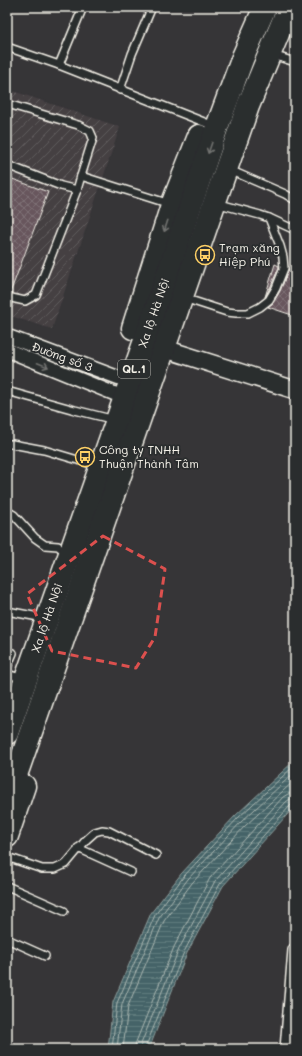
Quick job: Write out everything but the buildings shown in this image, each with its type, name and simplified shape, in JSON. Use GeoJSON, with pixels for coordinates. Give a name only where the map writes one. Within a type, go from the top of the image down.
{"type":"FeatureCollection","features":[{"type":"Feature","properties":{"kind":"highway","name":"Xa lộ Hà Nội"},"geometry":{"type":"LineString","coordinates":[[7,700],[14,674],[42,617],[121,387],[148,332],[181,208],[252,7]]}},
{"type":"Feature","properties":{"kind":"highway","name":"Xa lộ Hà Nội"},"geometry":{"type":"LineString","coordinates":[[211,124],[265,7]]}},
{"type":"Feature","properties":{"kind":"highway","name":"Xa lộ Hà Nội"},"geometry":{"type":"LineString","coordinates":[[7,836],[168,349],[188,277],[248,106],[289,7]]}},
{"type":"Feature","properties":{"kind":"highway","name":"Xa lộ Hà Nội"},"geometry":{"type":"LineString","coordinates":[[215,198],[232,172],[258,107],[287,59],[295,14]]}},
{"type":"Feature","properties":{"kind":"highway","name":"Xa lộ Hà Nội"},"geometry":{"type":"LineString","coordinates":[[7,801],[168,349],[190,300],[192,291],[188,277]]}},
{"type":"Feature","properties":{"kind":"highway","name":"Xa lộ Hà Nội"},"geometry":{"type":"LineString","coordinates":[[7,733],[14,674]]}},
{"type":"Feature","properties":{"kind":"street","name":"Đường số 3"},"geometry":{"type":"LineString","coordinates":[[7,336],[121,387]]}},
{"type":"Feature","properties":{"kind":"street"},"geometry":{"type":"LineString","coordinates":[[168,349],[295,390]]}},
{"type":"Feature","properties":{"kind":"street","name":"Đường số 3"},"geometry":{"type":"LineString","coordinates":[[7,350],[121,387]]}},
{"type":"Feature","properties":{"kind":"street"},"geometry":{"type":"LineString","coordinates":[[287,1049],[295,950]]}},
{"type":"Feature","properties":{"kind":"lane"},"geometry":{"type":"LineString","coordinates":[[59,65],[84,7]]}},
{"type":"Feature","properties":{"kind":"lane"},"geometry":{"type":"LineString","coordinates":[[120,90],[132,54],[152,7]]}},
{"type":"Feature","properties":{"kind":"lane"},"geometry":{"type":"LineString","coordinates":[[7,47],[59,65],[120,90],[211,124]]}},
{"type":"Feature","properties":{"kind":"lane"},"geometry":{"type":"LineString","coordinates":[[7,106],[11,105],[78,125],[90,131],[92,138],[77,190],[36,295],[25,300],[7,297]]}},
{"type":"Feature","properties":{"kind":"lane"},"geometry":{"type":"LineString","coordinates":[[7,166],[77,190]]}},
{"type":"Feature","properties":{"kind":"lane"},"geometry":{"type":"LineString","coordinates":[[232,172],[285,194],[295,200]]}},
{"type":"Feature","properties":{"kind":"lane"},"geometry":{"type":"LineString","coordinates":[[81,176],[181,208]]}},
{"type":"Feature","properties":{"kind":"lane"},"geometry":{"type":"LineString","coordinates":[[215,198],[269,218],[295,230]]}},
{"type":"Feature","properties":{"kind":"lane"},"geometry":{"type":"LineString","coordinates":[[190,300],[226,312],[248,313],[260,307],[269,300],[276,288],[284,268],[280,246],[269,218]]}},
{"type":"Feature","properties":{"kind":"lane"},"geometry":{"type":"LineString","coordinates":[[7,391],[110,419]]}},
{"type":"Feature","properties":{"kind":"lane"},"geometry":{"type":"LineString","coordinates":[[7,444],[44,450],[94,465]]}},
{"type":"Feature","properties":{"kind":"lane"},"geometry":{"type":"LineString","coordinates":[[7,511],[14,515],[35,538],[45,545],[64,550]]}},
{"type":"Feature","properties":{"kind":"lane"},"geometry":{"type":"LineString","coordinates":[[7,611],[42,617]]}},
{"type":"Feature","properties":{"kind":"lane"},"geometry":{"type":"LineString","coordinates":[[13,653],[14,674]]}},
{"type":"Feature","properties":{"kind":"lane"},"geometry":{"type":"LineString","coordinates":[[7,857],[42,869],[55,869],[66,864],[86,840],[95,832],[102,830],[109,831],[156,855]]}},
{"type":"Feature","properties":{"kind":"lane"},"geometry":{"type":"LineString","coordinates":[[78,848],[131,872]]}},
{"type":"Feature","properties":{"kind":"lane"},"geometry":{"type":"LineString","coordinates":[[7,886],[64,910]]}},
{"type":"Feature","properties":{"kind":"lane"},"geometry":{"type":"LineString","coordinates":[[7,939],[45,956]]}},
{"type":"Feature","properties":{"kind":"lane"},"geometry":{"type":"LineString","coordinates":[[7,1047],[13,1049]]}},
{"type":"Feature","properties":{"kind":"highlighted area"},"geometry":{"type":"Polygon","coordinates":[[[103,536],[165,569],[155,637],[136,668],[52,651],[27,594],[103,536]]]}},
{"type":"Feature","properties":{"kind":"shaded area"},"geometry":{"type":"Polygon","coordinates":[[[7,89],[120,127],[52,329],[7,315],[7,89]]]}},
{"type":"Feature","properties":{"kind":"water"},"geometry":{"type":"Polygon","coordinates":[[[295,760],[295,806],[223,886],[187,953],[149,1049],[108,1049],[113,1002],[151,913],[181,874],[235,816],[295,760]]]}},
{"type":"Feature","properties":{"kind":"place","name":"Trạm xăng Hiệp Phú"},"geometry":{"type":"Point","coordinates":[205,255]}},
{"type":"Feature","properties":{"kind":"place","name":"Công ty TNHH Thuận Thành Tâm"},"geometry":{"type":"Point","coordinates":[85,457]}}]}
